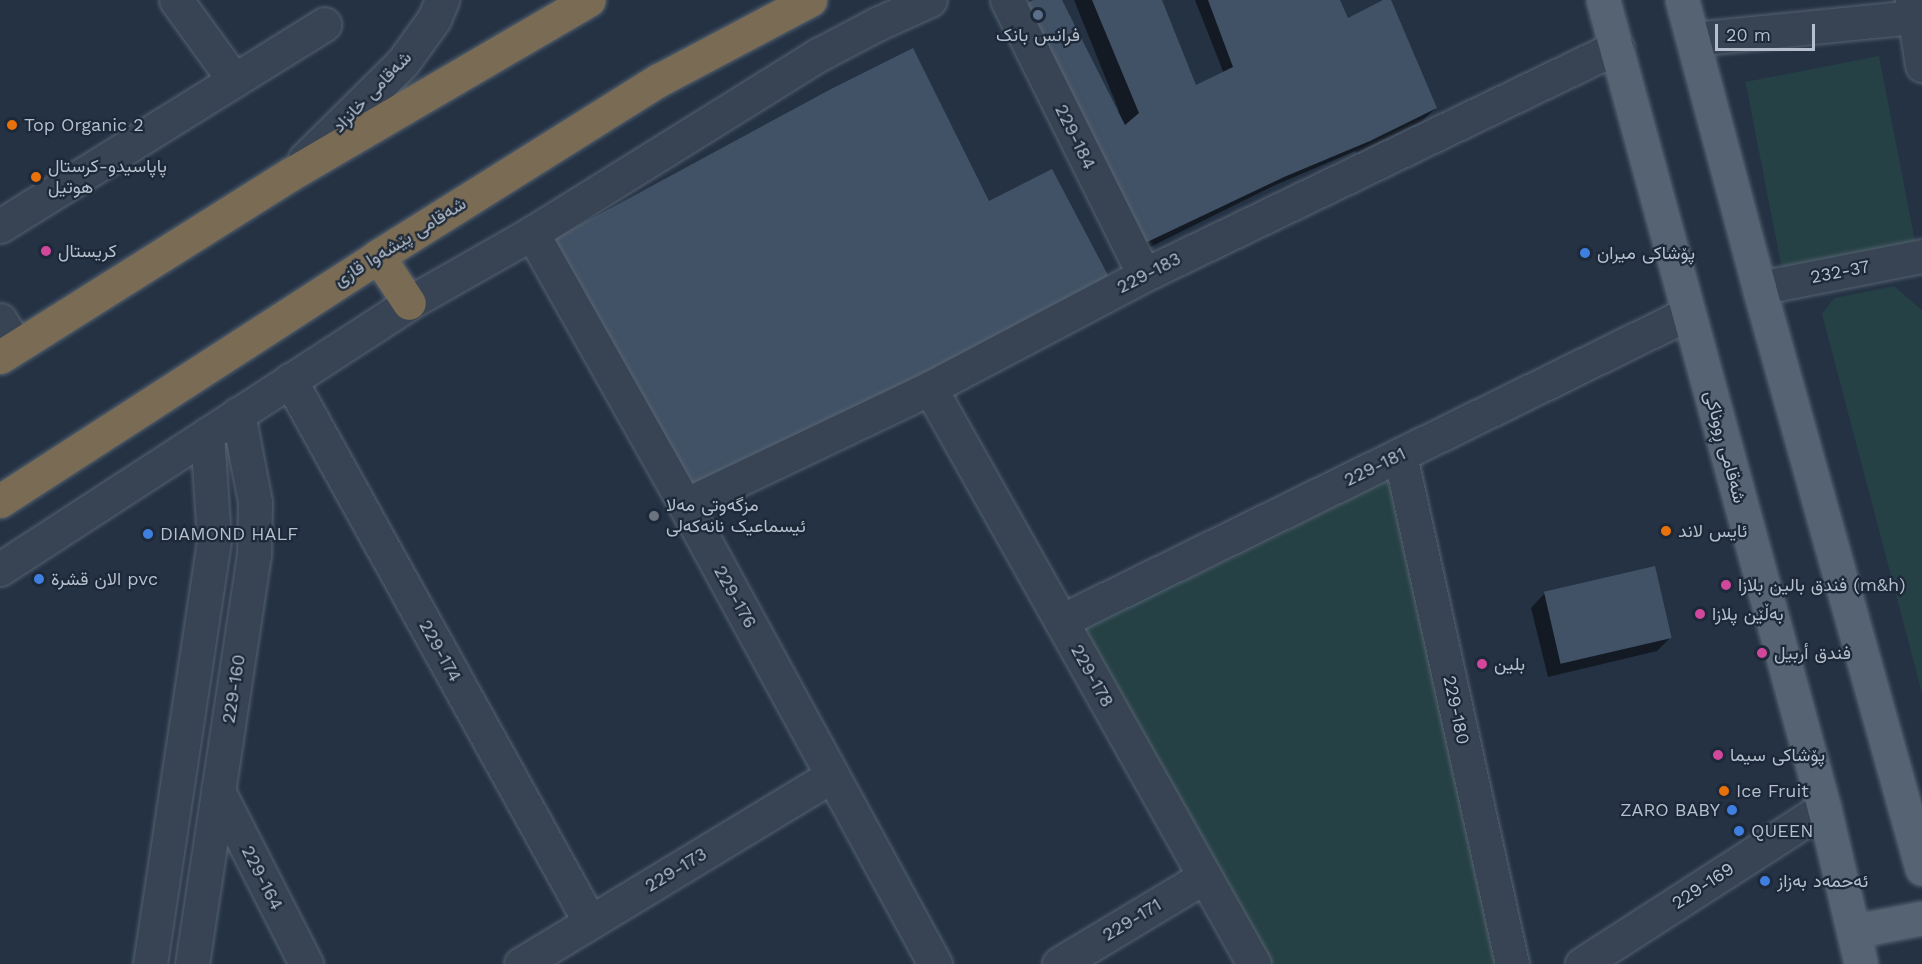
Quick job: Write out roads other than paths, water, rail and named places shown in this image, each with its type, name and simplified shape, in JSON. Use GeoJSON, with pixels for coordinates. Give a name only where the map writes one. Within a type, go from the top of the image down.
{"type":"FeatureCollection","features":[{"type":"Feature","properties":{"kind":"highway"},"geometry":{"type":"LineString","coordinates":[[5,341],[589,0]]}},
{"type":"Feature","properties":{"kind":"highway","name":"شەقامی پێشەوا قازی"},"geometry":{"type":"LineString","coordinates":[[0,501],[378,256],[659,80],[810,0]]}},
{"type":"Feature","properties":{"kind":"highway"},"geometry":{"type":"LineString","coordinates":[[378,256],[409,303]]}},
{"type":"Feature","properties":{"kind":"main road","name":"شەقامی ڕووناکی"},"geometry":{"type":"LineString","coordinates":[[1604,0],[1824,808],[1861,964]]}},
{"type":"Feature","properties":{"kind":"main road"},"geometry":{"type":"LineString","coordinates":[[1682,0],[1759,288],[1922,869]]}},
{"type":"Feature","properties":{"kind":"main road"},"geometry":{"type":"LineString","coordinates":[[1855,931],[1922,918]]}},
{"type":"Feature","properties":{"kind":"street"},"geometry":{"type":"LineString","coordinates":[[176,0],[234,80]]}},
{"type":"Feature","properties":{"kind":"street","name":"شەقامی خانزاد"},"geometry":{"type":"LineString","coordinates":[[289,175],[403,62],[429,27],[442,0]]}},
{"type":"Feature","properties":{"kind":"street"},"geometry":{"type":"LineString","coordinates":[[0,569],[409,303],[532,233],[820,54],[877,24],[930,0]]}},
{"type":"Feature","properties":{"kind":"street","name":"229-184"},"geometry":{"type":"LineString","coordinates":[[1007,0],[1144,275]]}},
{"type":"Feature","properties":{"kind":"street"},"geometry":{"type":"LineString","coordinates":[[1693,39],[1913,8],[1922,65]]}},
{"type":"Feature","properties":{"kind":"street"},"geometry":{"type":"LineString","coordinates":[[0,226],[324,24]]}},
{"type":"Feature","properties":{"kind":"street","name":"229-183"},"geometry":{"type":"LineString","coordinates":[[685,506],[930,388],[1144,275],[1617,47]]}},
{"type":"Feature","properties":{"kind":"street","name":"229-176"},"geometry":{"type":"LineString","coordinates":[[532,233],[685,506],[935,964]]}},
{"type":"Feature","properties":{"kind":"street","name":"232-37"},"geometry":{"type":"LineString","coordinates":[[1759,288],[1922,256]]}},
{"type":"Feature","properties":{"kind":"street","name":"229-181"},"geometry":{"type":"LineString","coordinates":[[1061,621],[1689,313]]}},
{"type":"Feature","properties":{"kind":"street","name":"229-174"},"geometry":{"type":"LineString","coordinates":[[290,381],[590,922]]}},
{"type":"Feature","properties":{"kind":"street","name":"229-178"},"geometry":{"type":"LineString","coordinates":[[930,388],[1254,964]]}},
{"type":"Feature","properties":{"kind":"street","name":"229-160"},"geometry":{"type":"LineString","coordinates":[[192,964],[254,555],[255,502],[238,414]]}},
{"type":"Feature","properties":{"kind":"street"},"geometry":{"type":"LineString","coordinates":[[150,964],[214,539],[207,434]]}},
{"type":"Feature","properties":{"kind":"street","name":"229-180"},"geometry":{"type":"LineString","coordinates":[[1400,455],[1512,964]]}},
{"type":"Feature","properties":{"kind":"street","name":"229-173"},"geometry":{"type":"LineString","coordinates":[[521,964],[832,776]]}},
{"type":"Feature","properties":{"kind":"street","name":"229-164"},"geometry":{"type":"LineString","coordinates":[[218,792],[306,964]]}},
{"type":"Feature","properties":{"kind":"street","name":"229-169"},"geometry":{"type":"LineString","coordinates":[[1582,964],[1824,808]]}},
{"type":"Feature","properties":{"kind":"street","name":"229-171"},"geometry":{"type":"LineString","coordinates":[[1059,964],[1204,877]]}},
{"type":"Feature","properties":{"kind":"place","name":"فرانس بانک"},"geometry":{"type":"Point","coordinates":[1038,15]}},
{"type":"Feature","properties":{"kind":"place","name":"Top Organic 2"},"geometry":{"type":"Point","coordinates":[12,125]}},
{"type":"Feature","properties":{"kind":"place","name":"پاپاسيدو-كرستال هوتيل"},"geometry":{"type":"Point","coordinates":[36,177]}},
{"type":"Feature","properties":{"kind":"place","name":"كريستال"},"geometry":{"type":"Point","coordinates":[46,251]}},
{"type":"Feature","properties":{"kind":"place","name":"پۆشاکی ميران"},"geometry":{"type":"Point","coordinates":[1585,253]}},
{"type":"Feature","properties":{"kind":"place","name":"مزگەوتی مەلا ئیسماعیک نانەکەلی"},"geometry":{"type":"Point","coordinates":[654,516]}},
{"type":"Feature","properties":{"kind":"place","name":"ئایس لاند"},"geometry":{"type":"Point","coordinates":[1666,531]}},
{"type":"Feature","properties":{"kind":"place","name":"DIAMOND HALF"},"geometry":{"type":"Point","coordinates":[148,534]}},
{"type":"Feature","properties":{"kind":"place","name":"الان قشرة pvc"},"geometry":{"type":"Point","coordinates":[39,579]}},
{"type":"Feature","properties":{"kind":"place","name":"فندق بالين بلازا (m&h)"},"geometry":{"type":"Point","coordinates":[1726,585]}},
{"type":"Feature","properties":{"kind":"place","name":"بەڵێن پلازا"},"geometry":{"type":"Point","coordinates":[1700,614]}},
{"type":"Feature","properties":{"kind":"place","name":"فندق أربيل"},"geometry":{"type":"Point","coordinates":[1762,653]}},
{"type":"Feature","properties":{"kind":"place","name":"بلين"},"geometry":{"type":"Point","coordinates":[1482,664]}},
{"type":"Feature","properties":{"kind":"place","name":"پۆشاکی سیما"},"geometry":{"type":"Point","coordinates":[1718,755]}},
{"type":"Feature","properties":{"kind":"place","name":"Ice Fruit"},"geometry":{"type":"Point","coordinates":[1724,791]}},
{"type":"Feature","properties":{"kind":"place","name":"ZARO BABY"},"geometry":{"type":"Point","coordinates":[1732,810]}},
{"type":"Feature","properties":{"kind":"place","name":"QUEEN"},"geometry":{"type":"Point","coordinates":[1739,831]}},
{"type":"Feature","properties":{"kind":"place","name":"ئەحمەد بەزاز"},"geometry":{"type":"Point","coordinates":[1765,881]}}]}
